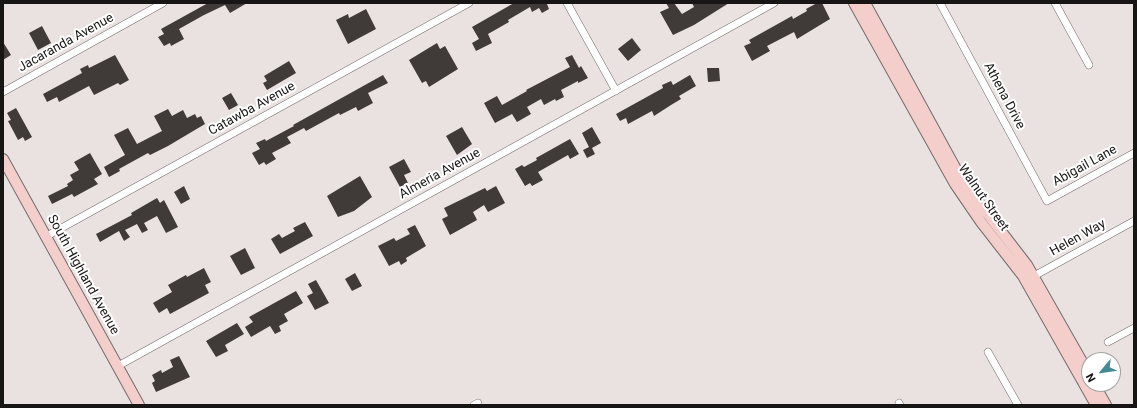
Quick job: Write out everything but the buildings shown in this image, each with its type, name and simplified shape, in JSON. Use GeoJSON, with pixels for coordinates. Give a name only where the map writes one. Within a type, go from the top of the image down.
{"type":"FeatureCollection","features":[{"type":"Feature","properties":{"kind":"street","name":"Jacaranda Avenue"},"geometry":{"type":"LineString","coordinates":[[3,92],[163,3]]}},
{"type":"Feature","properties":{"kind":"street","name":"Catawba Avenue"},"geometry":{"type":"LineString","coordinates":[[47,236],[469,3]]}},
{"type":"Feature","properties":{"kind":"street"},"geometry":{"type":"LineString","coordinates":[[567,3],[616,91]]}},
{"type":"Feature","properties":{"kind":"street","name":"Almeria Avenue"},"geometry":{"type":"LineString","coordinates":[[118,366],[774,3]]}},
{"type":"Feature","properties":{"kind":"street","name":"Walnut Street"},"geometry":{"type":"LineString","coordinates":[[854,3],[955,184],[981,222],[1023,276],[1096,405]]}},
{"type":"Feature","properties":{"kind":"street","name":"Walnut Street"},"geometry":{"type":"LineString","coordinates":[[864,3],[963,182],[1034,276],[1081,360]]}},
{"type":"Feature","properties":{"kind":"street","name":"Athena Drive"},"geometry":{"type":"LineString","coordinates":[[940,3],[1047,201]]}},
{"type":"Feature","properties":{"kind":"street"},"geometry":{"type":"LineString","coordinates":[[1055,3],[1089,65]]}},
{"type":"Feature","properties":{"kind":"street","name":"Abigail Lane"},"geometry":{"type":"LineString","coordinates":[[1047,201],[1134,153]]}},
{"type":"Feature","properties":{"kind":"street","name":"South Highland Avenue"},"geometry":{"type":"LineString","coordinates":[[3,159],[47,236],[139,405]]}},
{"type":"Feature","properties":{"kind":"street","name":"Helen Way"},"geometry":{"type":"LineString","coordinates":[[1034,276],[1134,221]]}},
{"type":"Feature","properties":{"kind":"street"},"geometry":{"type":"LineString","coordinates":[[1108,342],[1134,328]]}},
{"type":"Feature","properties":{"kind":"street"},"geometry":{"type":"LineString","coordinates":[[988,352],[1018,405]]}},
{"type":"Feature","properties":{"kind":"street"},"geometry":{"type":"LineString","coordinates":[[1099,392],[1106,405]]}}]}
